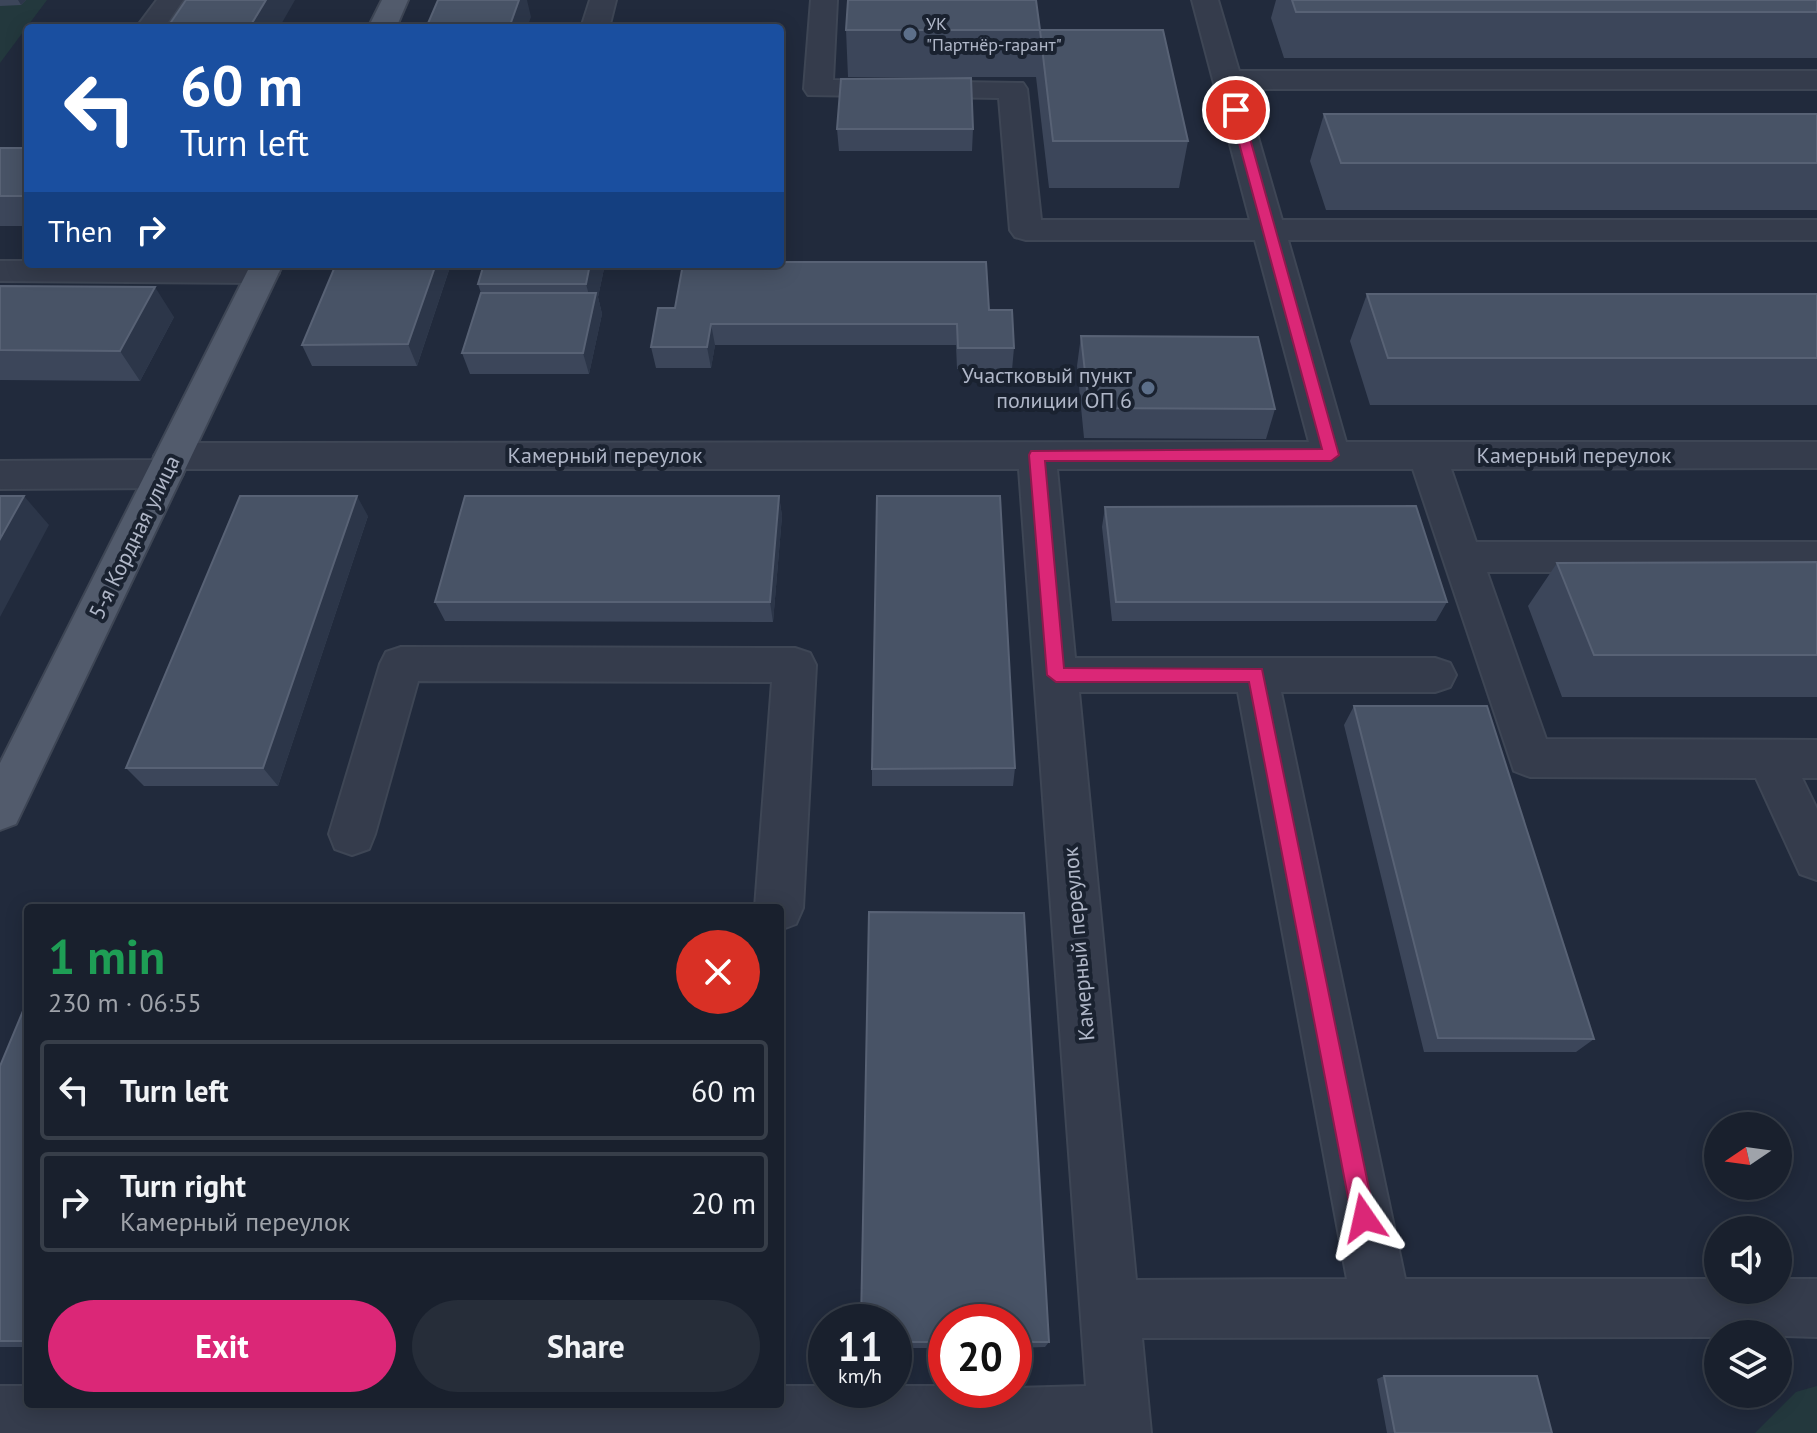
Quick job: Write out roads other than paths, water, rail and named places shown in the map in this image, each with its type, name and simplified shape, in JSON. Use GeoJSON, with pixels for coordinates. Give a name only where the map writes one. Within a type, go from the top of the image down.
{"type":"FeatureCollection","features":[{"type":"Feature","properties":{"kind":"main road"},"geometry":{"type":"LineString","coordinates":[[384,24],[395,0]]}},
{"type":"Feature","properties":{"kind":"main road","name":"5-я Кордная улица"},"geometry":{"type":"LineString","coordinates":[[0,810],[264,268]]}},
{"type":"Feature","properties":{"kind":"street"},"geometry":{"type":"LineString","coordinates":[[153,24],[170,0]]}},
{"type":"Feature","properties":{"kind":"street"},"geometry":{"type":"LineString","coordinates":[[596,24],[603,0]]}},
{"type":"Feature","properties":{"kind":"street"},"geometry":{"type":"LineString","coordinates":[[824,0],[818,89],[1013,89],[1026,230],[1817,230]]}},
{"type":"Feature","properties":{"kind":"street"},"geometry":{"type":"LineString","coordinates":[[1205,0],[1331,455]]}},
{"type":"Feature","properties":{"kind":"street"},"geometry":{"type":"LineString","coordinates":[[1227,80],[1817,80]]}},
{"type":"Feature","properties":{"kind":"street"},"geometry":{"type":"LineString","coordinates":[[0,271],[264,268]]}},
{"type":"Feature","properties":{"kind":"street","name":"Камерный переулок"},"geometry":{"type":"LineString","coordinates":[[1037,455],[1120,1425]]}},
{"type":"Feature","properties":{"kind":"street","name":"Камерный переулок"},"geometry":{"type":"LineString","coordinates":[[0,475],[169,465],[1037,455],[1817,455]]}},
{"type":"Feature","properties":{"kind":"street"},"geometry":{"type":"LineString","coordinates":[[1427,455],[1530,758],[1817,759]]}},
{"type":"Feature","properties":{"kind":"street"},"geometry":{"type":"LineString","coordinates":[[1462,557],[1817,557]]}},
{"type":"Feature","properties":{"kind":"street"},"geometry":{"type":"LineString","coordinates":[[352,834],[401,664],[795,665],[779,904]]}},
{"type":"Feature","properties":{"kind":"street"},"geometry":{"type":"LineString","coordinates":[[1256,674],[1382,1309]]}},
{"type":"Feature","properties":{"kind":"street"},"geometry":{"type":"LineString","coordinates":[[1056,675],[1435,675]]}},
{"type":"Feature","properties":{"kind":"street"},"geometry":{"type":"LineString","coordinates":[[1770,759],[1817,859]]}},
{"type":"Feature","properties":{"kind":"street"},"geometry":{"type":"LineString","coordinates":[[1109,1309],[1817,1308]]}},
{"type":"Feature","properties":{"kind":"street"},"geometry":{"type":"LineString","coordinates":[[0,1417],[746,1411],[1120,1425]]}},
{"type":"Feature","properties":{"kind":"place","name":"УК \"Партнёр-гарант\""},"geometry":{"type":"Point","coordinates":[910,34]}},
{"type":"Feature","properties":{"kind":"place","name":"Участковый пункт полиции ОП 6"},"geometry":{"type":"Point","coordinates":[1148,388]}}]}
